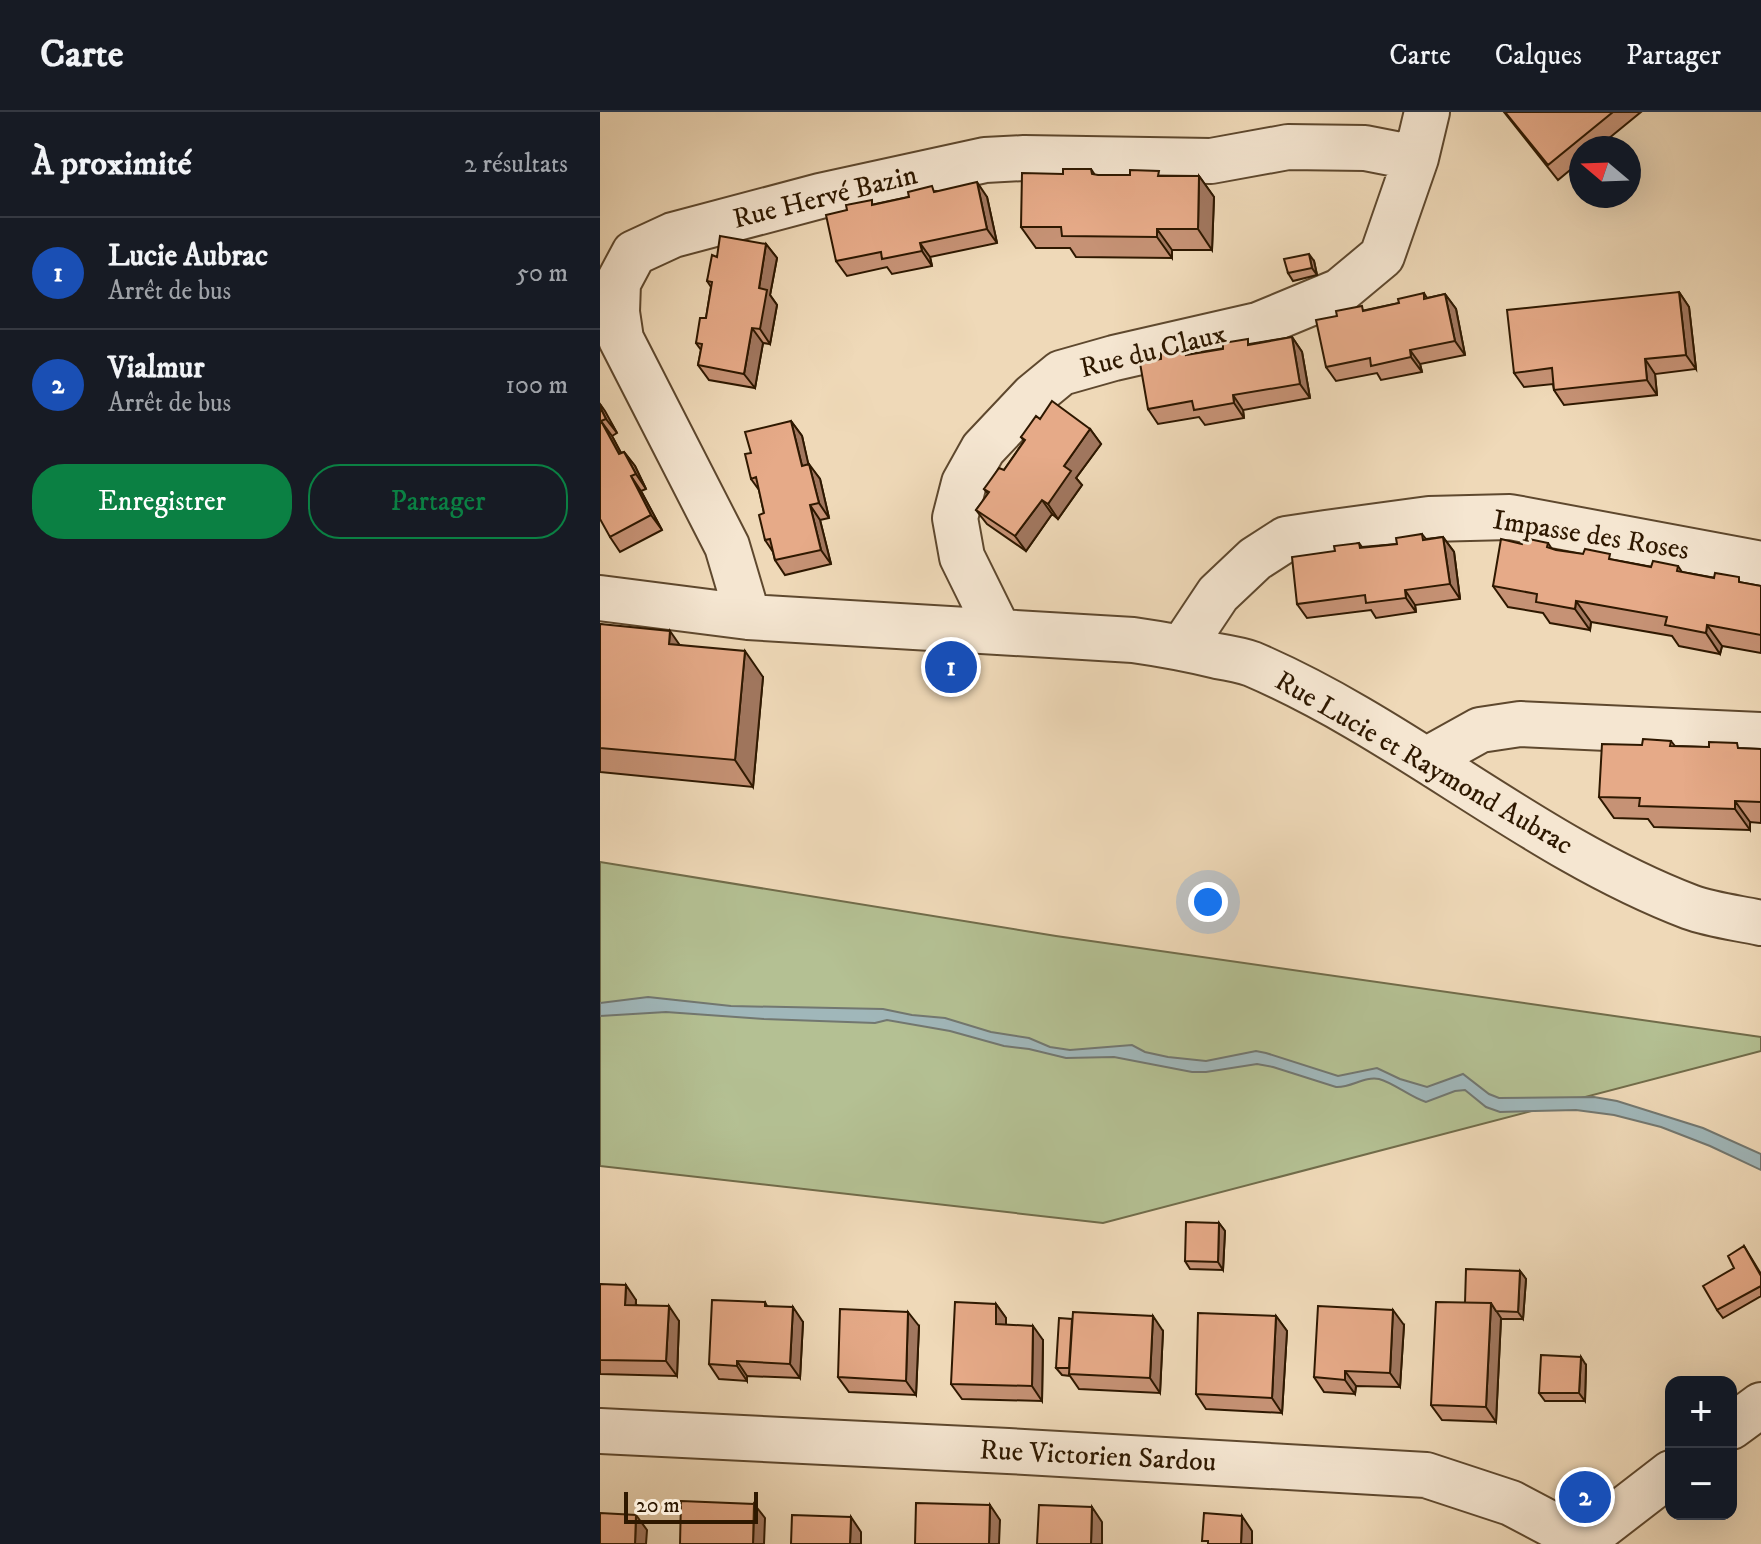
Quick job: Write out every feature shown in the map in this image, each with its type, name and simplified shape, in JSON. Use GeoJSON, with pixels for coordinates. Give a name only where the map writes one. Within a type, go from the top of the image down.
{"type":"FeatureCollection","features":[{"type":"Feature","properties":{"kind":"street","name":"Rue du Claux"},"geometry":{"type":"LineString","coordinates":[[999,632],[962,557],[955,518],[964,483],[983,449],[1033,396],[1061,373],[1258,325],[1340,291],[1382,256],[1416,158],[1427,112]]}},
{"type":"Feature","properties":{"kind":"street","name":"Rue Hervé Bazin"},"geometry":{"type":"LineString","coordinates":[[748,617],[727,546],[621,339],[617,312],[618,283],[634,253],[673,235],[806,199],[985,160],[1211,161],[1288,147],[1365,148],[1416,158]]}},
{"type":"Feature","properties":{"kind":"street","name":"Impasse des Roses"},"geometry":{"type":"LineString","coordinates":[[1182,648],[1218,594],[1255,559],[1286,539],[1312,535],[1429,519],[1510,517],[1761,564]]}},
{"type":"Feature","properties":{"kind":"street","name":"Rue Lucie et Raymond Aubrac"},"geometry":{"type":"LineString","coordinates":[[600,598],[748,617],[1133,640],[1249,663],[1320,697],[1603,868],[1692,908],[1761,923]]}},
{"type":"Feature","properties":{"kind":"street"},"geometry":{"type":"LineString","coordinates":[[1426,760],[1480,730],[1520,724],[1761,735]]}},
{"type":"Feature","properties":{"kind":"street"},"geometry":{"type":"LineString","coordinates":[[1737,1423],[1761,1405]]}},
{"type":"Feature","properties":{"kind":"street","name":"Rue Victorien Sardou"},"geometry":{"type":"LineString","coordinates":[[600,1431],[1024,1451],[1426,1475],[1511,1503],[1581,1542]]}},
{"type":"Feature","properties":{"kind":"street"},"geometry":{"type":"LineString","coordinates":[[1581,1542],[1665,1478]]}},
{"type":"Feature","properties":{"kind":"green space"},"geometry":{"type":"Polygon","coordinates":[[[600,862],[1056,936],[1761,1037],[1761,1051],[1103,1223],[600,1166],[600,862]]]}},
{"type":"Feature","properties":{"kind":"water"},"geometry":{"type":"Polygon","coordinates":[[[648,997],[731,1006],[883,1009],[945,1018],[1070,1050],[1132,1045],[1145,1052],[1168,1057],[1206,1061],[1256,1051],[1338,1076],[1377,1068],[1427,1087],[1463,1074],[1499,1098],[1594,1097],[1617,1101],[1703,1128],[1761,1154],[1761,1170],[1661,1127],[1614,1115],[1576,1110],[1500,1112],[1486,1107],[1465,1090],[1426,1102],[1379,1079],[1336,1087],[1257,1064],[1192,1072],[1114,1057],[1066,1058],[887,1020],[875,1023],[764,1019],[666,1012],[600,1016],[600,1003],[648,997]]]}},
{"type":"Feature","properties":{"kind":"building"},"geometry":{"type":"Polygon","coordinates":[[[1505,112],[1613,112],[1584,136],[1569,136],[1569,148],[1548,165],[1505,112]]]}},
{"type":"Feature","properties":{"kind":"building"},"geometry":{"type":"Polygon","coordinates":[[[1063,169],[1091,169],[1092,174],[1098,175],[1130,175],[1130,170],[1159,171],[1158,176],[1199,176],[1198,229],[1157,229],[1157,237],[1062,236],[1061,227],[1021,227],[1022,173],[1063,174],[1063,169]]]}},
{"type":"Feature","properties":{"kind":"building"},"geometry":{"type":"Polygon","coordinates":[[[977,182],[987,229],[920,243],[922,251],[882,259],[881,252],[836,261],[826,215],[847,210],[846,205],[872,200],[872,205],[909,197],[908,192],[932,186],[934,192],[977,182]]]}},
{"type":"Feature","properties":{"kind":"building"},"geometry":{"type":"Polygon","coordinates":[[[720,236],[766,244],[759,288],[767,290],[760,329],[752,328],[744,374],[698,365],[702,344],[696,343],[700,318],[706,318],[712,282],[707,281],[712,255],[717,257],[720,236]]]}},
{"type":"Feature","properties":{"kind":"building"},"geometry":{"type":"Polygon","coordinates":[[[1309,254],[1312,268],[1288,273],[1284,259],[1309,254]]]}},
{"type":"Feature","properties":{"kind":"building"},"geometry":{"type":"Polygon","coordinates":[[[1679,292],[1686,355],[1645,359],[1647,380],[1554,390],[1552,368],[1514,373],[1507,310],[1679,292]]]}},
{"type":"Feature","properties":{"kind":"building"},"geometry":{"type":"Polygon","coordinates":[[[1424,293],[1424,299],[1445,294],[1455,341],[1410,350],[1411,357],[1371,366],[1370,358],[1326,367],[1316,320],[1337,316],[1336,311],[1362,306],[1363,311],[1399,303],[1398,299],[1424,293]]]}},
{"type":"Feature","properties":{"kind":"building"},"geometry":{"type":"Polygon","coordinates":[[[1292,337],[1300,384],[1233,395],[1234,403],[1194,410],[1192,401],[1148,409],[1140,363],[1161,359],[1161,353],[1186,349],[1186,355],[1223,349],[1223,343],[1248,339],[1248,345],[1292,337]]]}},
{"type":"Feature","properties":{"kind":"building"},"geometry":{"type":"Polygon","coordinates":[[[1052,401],[1090,429],[1064,466],[1071,471],[1048,504],[1042,500],[1015,536],[976,510],[989,492],[984,489],[999,468],[1004,470],[1025,440],[1021,437],[1036,416],[1040,419],[1052,401]]]}},
{"type":"Feature","properties":{"kind":"building"},"geometry":{"type":"Polygon","coordinates":[[[600,407],[606,419],[601,421],[619,454],[624,452],[636,474],[631,476],[651,515],[610,537],[600,519],[600,407]]]}},
{"type":"Feature","properties":{"kind":"building"},"geometry":{"type":"Polygon","coordinates":[[[791,421],[802,466],[809,464],[819,503],[810,505],[821,550],[775,560],[770,539],[765,540],[759,515],[764,513],[756,477],[751,479],[745,454],[751,453],[745,432],[791,421]]]}},
{"type":"Feature","properties":{"kind":"building"},"geometry":{"type":"Polygon","coordinates":[[[1422,534],[1423,540],[1443,537],[1450,584],[1405,590],[1406,598],[1366,603],[1365,595],[1297,604],[1292,557],[1335,551],[1334,546],[1359,543],[1360,548],[1397,544],[1396,538],[1422,534]]]}},
{"type":"Feature","properties":{"kind":"building"},"geometry":{"type":"Polygon","coordinates":[[[1524,538],[1548,543],[1547,547],[1556,550],[1583,554],[1585,549],[1610,554],[1609,559],[1651,567],[1653,561],[1678,566],[1677,571],[1714,578],[1715,573],[1739,577],[1739,582],[1761,586],[1761,635],[1707,625],[1706,633],[1665,625],[1667,617],[1576,601],[1575,609],[1536,602],[1537,594],[1493,586],[1501,539],[1522,544],[1524,538]]]}},
{"type":"Feature","properties":{"kind":"building"},"geometry":{"type":"Polygon","coordinates":[[[600,624],[670,631],[669,644],[745,651],[735,760],[600,748],[600,624]]]}},
{"type":"Feature","properties":{"kind":"building"},"geometry":{"type":"Polygon","coordinates":[[[1643,739],[1671,741],[1670,746],[1709,747],[1709,742],[1737,743],[1738,748],[1761,749],[1761,802],[1735,801],[1735,809],[1639,806],[1640,798],[1599,797],[1602,744],[1642,745],[1643,739]]]}},
{"type":"Feature","properties":{"kind":"building"},"geometry":{"type":"Polygon","coordinates":[[[1186,1222],[1219,1223],[1218,1262],[1185,1261],[1186,1222]]]}},
{"type":"Feature","properties":{"kind":"building"},"geometry":{"type":"Polygon","coordinates":[[[1744,1246],[1761,1276],[1761,1286],[1717,1310],[1703,1286],[1734,1268],[1728,1256],[1744,1246]]]}},
{"type":"Feature","properties":{"kind":"building"},"geometry":{"type":"Polygon","coordinates":[[[1466,1269],[1520,1271],[1518,1312],[1496,1311],[1491,1303],[1465,1303],[1466,1269]]]}},
{"type":"Feature","properties":{"kind":"building"},"geometry":{"type":"Polygon","coordinates":[[[600,1284],[626,1285],[625,1305],[669,1306],[666,1361],[600,1360],[600,1284]]]}},
{"type":"Feature","properties":{"kind":"building"},"geometry":{"type":"Polygon","coordinates":[[[712,1300],[765,1302],[765,1306],[793,1307],[790,1364],[737,1361],[737,1366],[709,1364],[712,1300]]]}},
{"type":"Feature","properties":{"kind":"building"},"geometry":{"type":"Polygon","coordinates":[[[955,1302],[996,1304],[996,1324],[1033,1326],[1032,1386],[951,1384],[955,1302]]]}},
{"type":"Feature","properties":{"kind":"building"},"geometry":{"type":"Polygon","coordinates":[[[1436,1302],[1491,1303],[1486,1407],[1431,1405],[1436,1302]]]}},
{"type":"Feature","properties":{"kind":"building"},"geometry":{"type":"Polygon","coordinates":[[[1318,1306],[1393,1310],[1390,1373],[1345,1371],[1345,1380],[1314,1377],[1318,1306]]]}},
{"type":"Feature","properties":{"kind":"building"},"geometry":{"type":"Polygon","coordinates":[[[840,1309],[908,1312],[906,1381],[838,1377],[840,1309]]]}},
{"type":"Feature","properties":{"kind":"building"},"geometry":{"type":"Polygon","coordinates":[[[1073,1312],[1153,1316],[1150,1378],[1069,1374],[1073,1312]]]}},
{"type":"Feature","properties":{"kind":"building"},"geometry":{"type":"Polygon","coordinates":[[[1198,1313],[1276,1316],[1272,1398],[1196,1394],[1198,1313]]]}},
{"type":"Feature","properties":{"kind":"building"},"geometry":{"type":"Polygon","coordinates":[[[1059,1318],[1072,1319],[1069,1368],[1056,1368],[1059,1318]]]}},
{"type":"Feature","properties":{"kind":"building"},"geometry":{"type":"Polygon","coordinates":[[[1541,1355],[1581,1357],[1579,1393],[1539,1393],[1541,1355]]]}},
{"type":"Feature","properties":{"kind":"building"},"geometry":{"type":"Polygon","coordinates":[[[681,1501],[754,1504],[753,1544],[680,1544],[681,1501]]]}},
{"type":"Feature","properties":{"kind":"building"},"geometry":{"type":"Polygon","coordinates":[[[916,1503],[990,1505],[989,1544],[915,1544],[916,1503]]]}},
{"type":"Feature","properties":{"kind":"building"},"geometry":{"type":"Polygon","coordinates":[[[1039,1505],[1092,1507],[1091,1544],[1037,1544],[1039,1505]]]}},
{"type":"Feature","properties":{"kind":"building"},"geometry":{"type":"Polygon","coordinates":[[[600,1513],[636,1515],[635,1544],[600,1544],[600,1513]]]}},
{"type":"Feature","properties":{"kind":"building"},"geometry":{"type":"Polygon","coordinates":[[[1204,1513],[1242,1516],[1241,1544],[1208,1544],[1208,1541],[1202,1541],[1204,1513]]]}},
{"type":"Feature","properties":{"kind":"building"},"geometry":{"type":"Polygon","coordinates":[[[792,1515],[851,1517],[850,1544],[791,1544],[792,1515]]]}},
{"type":"Feature","properties":{"kind":"place","name":"Lucie Aubrac"},"geometry":{"type":"Point","coordinates":[951,667]}},
{"type":"Feature","properties":{"kind":"place","name":"Vialmur"},"geometry":{"type":"Point","coordinates":[1585,1497]}}]}
